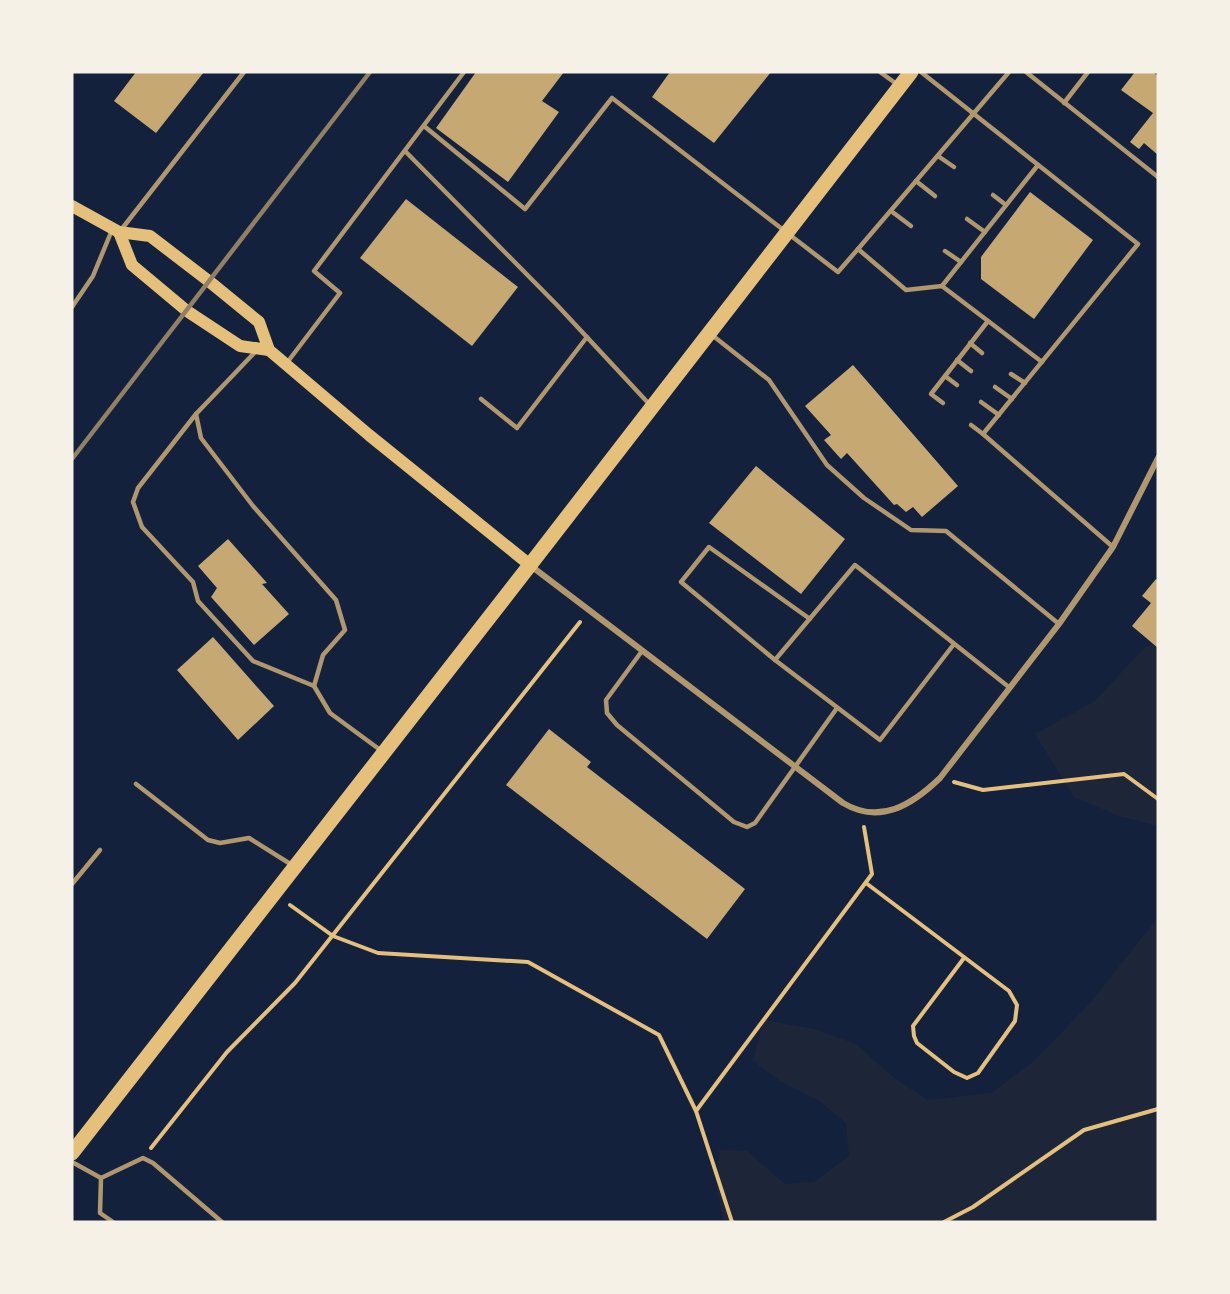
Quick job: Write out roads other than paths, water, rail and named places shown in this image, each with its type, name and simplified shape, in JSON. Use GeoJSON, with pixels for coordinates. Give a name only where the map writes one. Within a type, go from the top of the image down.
{"type":"FeatureCollection","features":[{"type":"Feature","properties":{"kind":"main road"},"geometry":{"type":"LineString","coordinates":[[72,1153],[653,408],[911,72]]}},
{"type":"Feature","properties":{"kind":"main road"},"geometry":{"type":"LineString","coordinates":[[72,206],[116,230],[150,236],[259,322],[263,349]]}},
{"type":"Feature","properties":{"kind":"main road"},"geometry":{"type":"LineString","coordinates":[[116,230],[132,265],[188,311],[240,346],[263,349],[286,364],[369,435],[530,565]]}},
{"type":"Feature","properties":{"kind":"street"},"geometry":{"type":"LineString","coordinates":[[530,565],[843,803],[861,812],[877,813],[902,807],[921,796],[940,778],[1059,624],[1113,547],[1158,458]]}},
{"type":"Feature","properties":{"kind":"lane"},"geometry":{"type":"LineString","coordinates":[[72,307],[93,276],[116,230],[244,72]]}},
{"type":"Feature","properties":{"kind":"lane"},"geometry":{"type":"LineString","coordinates":[[286,364],[340,293],[314,272],[464,72]]}},
{"type":"Feature","properties":{"kind":"lane"},"geometry":{"type":"LineString","coordinates":[[880,72],[900,87]]}},
{"type":"Feature","properties":{"kind":"lane"},"geometry":{"type":"LineString","coordinates":[[921,72],[1138,244],[983,434]]}},
{"type":"Feature","properties":{"kind":"lane"},"geometry":{"type":"LineString","coordinates":[[424,126],[525,209],[612,98],[838,272],[1010,72]]}},
{"type":"Feature","properties":{"kind":"lane"},"geometry":{"type":"LineString","coordinates":[[1026,72],[1158,177]]}},
{"type":"Feature","properties":{"kind":"lane"},"geometry":{"type":"LineString","coordinates":[[1064,103],[1088,72]]}},
{"type":"Feature","properties":{"kind":"lane"},"geometry":{"type":"LineString","coordinates":[[405,151],[587,337],[653,408]]}},
{"type":"Feature","properties":{"kind":"lane"},"geometry":{"type":"LineString","coordinates":[[938,156],[954,167]]}},
{"type":"Feature","properties":{"kind":"lane"},"geometry":{"type":"LineString","coordinates":[[942,286],[1038,165]]}},
{"type":"Feature","properties":{"kind":"lane"},"geometry":{"type":"LineString","coordinates":[[916,181],[936,195]]}},
{"type":"Feature","properties":{"kind":"lane"},"geometry":{"type":"LineString","coordinates":[[993,195],[1006,205]]}},
{"type":"Feature","properties":{"kind":"lane"},"geometry":{"type":"LineString","coordinates":[[891,211],[911,226]]}},
{"type":"Feature","properties":{"kind":"lane"},"geometry":{"type":"LineString","coordinates":[[967,219],[985,232]]}},
{"type":"Feature","properties":{"kind":"lane"},"geometry":{"type":"LineString","coordinates":[[858,249],[906,290],[942,286],[1042,362]]}},
{"type":"Feature","properties":{"kind":"lane"},"geometry":{"type":"LineString","coordinates":[[945,250],[961,262]]}},
{"type":"Feature","properties":{"kind":"lane"},"geometry":{"type":"LineString","coordinates":[[943,403],[931,394],[988,321]]}},
{"type":"Feature","properties":{"kind":"lane"},"geometry":{"type":"LineString","coordinates":[[710,333],[770,380],[827,465],[864,498],[911,530],[946,531],[1059,624]]}},
{"type":"Feature","properties":{"kind":"lane"},"geometry":{"type":"LineString","coordinates":[[481,399],[517,428],[587,337]]}},
{"type":"Feature","properties":{"kind":"lane"},"geometry":{"type":"LineString","coordinates":[[970,344],[982,353]]}},
{"type":"Feature","properties":{"kind":"lane"},"geometry":{"type":"LineString","coordinates":[[263,349],[196,414],[138,488],[133,502],[138,519],[142,527],[193,582],[198,601],[253,661],[314,686],[330,713],[383,752]]}},
{"type":"Feature","properties":{"kind":"lane"},"geometry":{"type":"LineString","coordinates":[[957,360],[971,371]]}},
{"type":"Feature","properties":{"kind":"lane"},"geometry":{"type":"LineString","coordinates":[[1011,374],[1025,383]]}},
{"type":"Feature","properties":{"kind":"lane"},"geometry":{"type":"LineString","coordinates":[[945,376],[957,385]]}},
{"type":"Feature","properties":{"kind":"lane"},"geometry":{"type":"LineString","coordinates":[[995,387],[1012,399]]}},
{"type":"Feature","properties":{"kind":"lane"},"geometry":{"type":"LineString","coordinates":[[981,402],[999,415]]}},
{"type":"Feature","properties":{"kind":"lane"},"geometry":{"type":"LineString","coordinates":[[196,414],[201,438],[253,506],[336,600],[345,630],[323,655],[314,686]]}},
{"type":"Feature","properties":{"kind":"lane"},"geometry":{"type":"LineString","coordinates":[[971,425],[1113,547]]}},
{"type":"Feature","properties":{"kind":"lane"},"geometry":{"type":"LineString","coordinates":[[810,620],[709,547],[681,582],[775,660],[880,740],[954,644]]}},
{"type":"Feature","properties":{"kind":"lane"},"geometry":{"type":"LineString","coordinates":[[775,660],[855,564],[1010,688]]}},
{"type":"Feature","properties":{"kind":"lane"},"geometry":{"type":"LineString","coordinates":[[642,651],[606,700],[606,713],[617,725],[734,822],[747,827],[755,823],[837,708]]}},
{"type":"Feature","properties":{"kind":"lane"},"geometry":{"type":"LineString","coordinates":[[136,784],[208,840],[220,843],[249,838],[295,866]]}},
{"type":"Feature","properties":{"kind":"lane"},"geometry":{"type":"LineString","coordinates":[[72,884],[100,850]]}},
{"type":"Feature","properties":{"kind":"lane"},"geometry":{"type":"LineString","coordinates":[[101,1178],[142,1158],[153,1163],[222,1222]]}},
{"type":"Feature","properties":{"kind":"lane"},"geometry":{"type":"LineString","coordinates":[[72,1162],[101,1178]]}},
{"type":"Feature","properties":{"kind":"lane"},"geometry":{"type":"LineString","coordinates":[[101,1178],[100,1213],[113,1222]]}},
{"type":"Feature","properties":{"kind":"railway"},"geometry":{"type":"LineString","coordinates":[[72,459],[370,72]]}}]}
